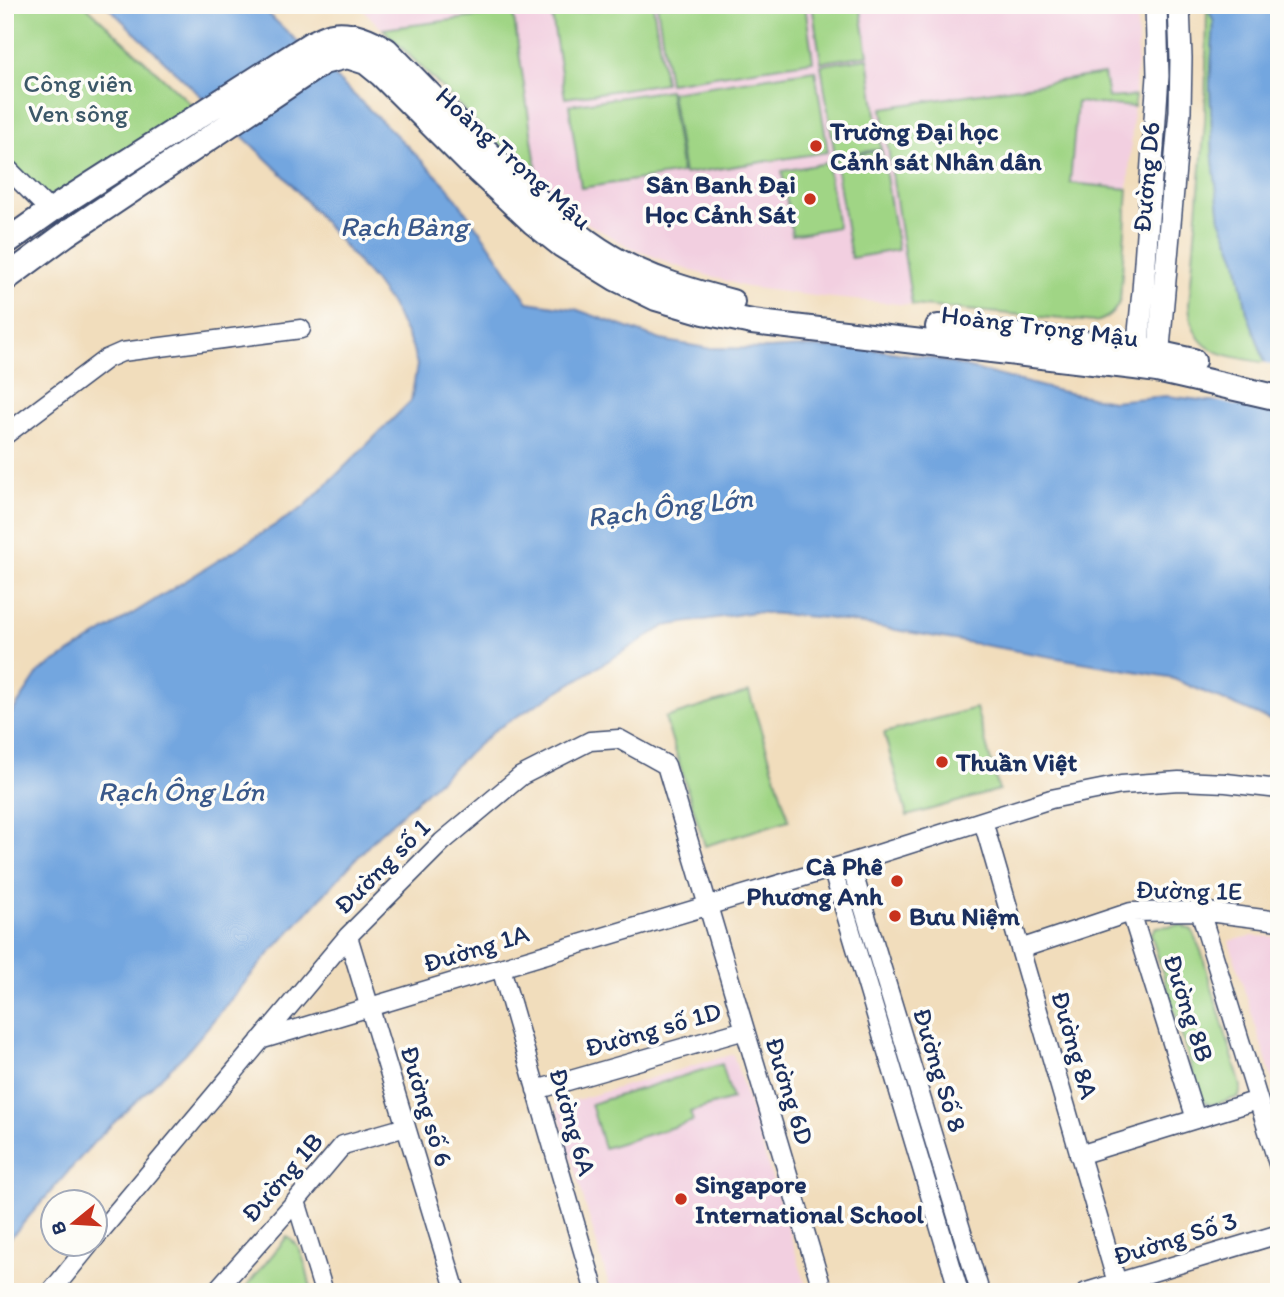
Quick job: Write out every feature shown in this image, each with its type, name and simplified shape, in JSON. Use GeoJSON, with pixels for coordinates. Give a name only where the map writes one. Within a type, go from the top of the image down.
{"type":"FeatureCollection","features":[{"type":"Feature","properties":{"kind":"main road","name":"Hoàng Trọng Mậu"},"geometry":{"type":"LineString","coordinates":[[5,243],[50,211],[323,62],[347,56],[366,62],[476,156],[591,244],[644,274],[740,304],[1147,360],[1218,376]]}},
{"type":"Feature","properties":{"kind":"main road","name":"Hoàng Trọng Mậu"},"geometry":{"type":"LineString","coordinates":[[5,279],[192,134]]}},
{"type":"Feature","properties":{"kind":"main road"},"geometry":{"type":"LineString","coordinates":[[1218,376],[1279,381]]}},
{"type":"Feature","properties":{"kind":"main road"},"geometry":{"type":"LineString","coordinates":[[1218,376],[1279,398]]}},
{"type":"Feature","properties":{"kind":"street","name":"Đường D6"},"geometry":{"type":"LineString","coordinates":[[1147,360],[1158,76],[1156,5]]}},
{"type":"Feature","properties":{"kind":"street","name":"Đường D6"},"geometry":{"type":"LineString","coordinates":[[1147,360],[1180,111],[1179,5]]}},
{"type":"Feature","properties":{"kind":"street"},"geometry":{"type":"LineString","coordinates":[[5,166],[50,211]]}},
{"type":"Feature","properties":{"kind":"street"},"geometry":{"type":"LineString","coordinates":[[5,435],[106,359],[122,352],[301,329]]}},
{"type":"Feature","properties":{"kind":"street","name":"Đường số 1"},"geometry":{"type":"LineString","coordinates":[[108,1222],[348,936],[442,842],[522,776],[590,741],[620,739],[666,765],[708,905]]}},
{"type":"Feature","properties":{"kind":"street"},"geometry":{"type":"LineString","coordinates":[[708,905],[1051,799],[1121,785],[1179,781],[1279,789]]}},
{"type":"Feature","properties":{"kind":"street","name":"Đường 8A"},"geometry":{"type":"LineString","coordinates":[[983,821],[1117,1283]]}},
{"type":"Feature","properties":{"kind":"street","name":"Đường Số 8"},"geometry":{"type":"LineString","coordinates":[[841,865],[959,1292]]}},
{"type":"Feature","properties":{"kind":"street","name":"Đường Số 8"},"geometry":{"type":"LineString","coordinates":[[841,865],[980,1292]]}},
{"type":"Feature","properties":{"kind":"street","name":"Đường 1A"},"geometry":{"type":"LineString","coordinates":[[260,1040],[708,905]]}},
{"type":"Feature","properties":{"kind":"street","name":"Đường 6D"},"geometry":{"type":"LineString","coordinates":[[708,905],[823,1292]]}},
{"type":"Feature","properties":{"kind":"street"},"geometry":{"type":"LineString","coordinates":[[1200,911],[1279,1167]]}},
{"type":"Feature","properties":{"kind":"street","name":"Đường 1E"},"geometry":{"type":"LineString","coordinates":[[1020,949],[1131,912],[1200,911],[1279,921]]}},
{"type":"Feature","properties":{"kind":"street","name":"Đường 8B"},"geometry":{"type":"LineString","coordinates":[[1131,912],[1196,1119]]}},
{"type":"Feature","properties":{"kind":"street","name":"Đường số 6"},"geometry":{"type":"LineString","coordinates":[[348,936],[456,1292]]}},
{"type":"Feature","properties":{"kind":"street","name":"Đường 6A"},"geometry":{"type":"LineString","coordinates":[[500,968],[595,1292]]}},
{"type":"Feature","properties":{"kind":"street","name":"Đường số 1D"},"geometry":{"type":"LineString","coordinates":[[536,1090],[745,1030]]}},
{"type":"Feature","properties":{"kind":"street"},"geometry":{"type":"LineString","coordinates":[[1079,1155],[1258,1100]]}},
{"type":"Feature","properties":{"kind":"street","name":"Đường 1B"},"geometry":{"type":"LineString","coordinates":[[215,1292],[343,1145],[406,1127]]}},
{"type":"Feature","properties":{"kind":"street"},"geometry":{"type":"LineString","coordinates":[[296,1201],[324,1292]]}},
{"type":"Feature","properties":{"kind":"street","name":"Đường Số 3"},"geometry":{"type":"LineString","coordinates":[[1086,1292],[1279,1234]]}},
{"type":"Feature","properties":{"kind":"street"},"geometry":{"type":"LineString","coordinates":[[51,1292],[79,1258]]}},
{"type":"Feature","properties":{"kind":"shaded area","name":"Trường Đại học Cảnh sát Nhân dân"},"geometry":{"type":"Polygon","coordinates":[[[358,5],[1136,5],[1138,44],[1120,301],[1115,312],[1095,322],[822,297],[746,287],[676,266],[628,246],[583,221],[539,185],[358,5]]]}},
{"type":"Feature","properties":{"kind":"shaded area"},"geometry":{"type":"Polygon","coordinates":[[[1251,936],[1279,937],[1279,1101],[1229,941],[1251,936]]]}},
{"type":"Feature","properties":{"kind":"shaded area","name":"Singapore International School"},"geometry":{"type":"Polygon","coordinates":[[[733,1054],[808,1292],[611,1292],[556,1106],[733,1054]]]}},
{"type":"Feature","properties":{"kind":"green space","name":"Công viên Ven sông"},"geometry":{"type":"Polygon","coordinates":[[[5,5],[85,5],[192,105],[67,194],[56,197],[42,194],[5,157],[5,5]]]}},
{"type":"Feature","properties":{"kind":"green space"},"geometry":{"type":"Polygon","coordinates":[[[626,5],[653,5],[665,83],[565,98],[552,16],[626,5]]]}},
{"type":"Feature","properties":{"kind":"green space"},"geometry":{"type":"Polygon","coordinates":[[[657,5],[805,5],[813,61],[669,83],[657,5]]]}},
{"type":"Feature","properties":{"kind":"green space"},"geometry":{"type":"Polygon","coordinates":[[[812,5],[860,5],[868,55],[821,62],[812,5]]]}},
{"type":"Feature","properties":{"kind":"green space"},"geometry":{"type":"Polygon","coordinates":[[[1207,6],[1214,22],[1210,84],[1213,159],[1220,219],[1237,260],[1247,312],[1265,363],[1212,350],[1196,334],[1191,321],[1189,304],[1205,122],[1207,6]]]}},
{"type":"Feature","properties":{"kind":"green space"},"geometry":{"type":"Polygon","coordinates":[[[513,12],[539,185],[383,29],[513,12]]]}},
{"type":"Feature","properties":{"kind":"green space"},"geometry":{"type":"Polygon","coordinates":[[[868,58],[881,149],[835,156],[821,65],[868,58]]]}},
{"type":"Feature","properties":{"kind":"green space"},"geometry":{"type":"Polygon","coordinates":[[[815,70],[828,152],[684,174],[671,92],[815,70]]]}},
{"type":"Feature","properties":{"kind":"green space"},"geometry":{"type":"Polygon","coordinates":[[[1104,74],[1108,98],[1135,96],[1134,107],[1077,102],[1070,183],[1128,189],[1120,301],[1113,312],[1095,322],[912,305],[882,108],[1104,74]]]}},
{"type":"Feature","properties":{"kind":"green space"},"geometry":{"type":"Polygon","coordinates":[[[669,90],[682,173],[581,188],[569,105],[669,90]]]}},
{"type":"Feature","properties":{"kind":"green space"},"geometry":{"type":"Polygon","coordinates":[[[882,151],[898,250],[851,258],[835,158],[882,151]]]}},
{"type":"Feature","properties":{"kind":"green space","name":"Sân Banh Đại Học Cảnh Sát"},"geometry":{"type":"Polygon","coordinates":[[[827,163],[838,227],[792,235],[782,171],[827,163]]]}},
{"type":"Feature","properties":{"kind":"green space"},"geometry":{"type":"Polygon","coordinates":[[[749,692],[789,820],[705,846],[665,718],[749,692]]]}},
{"type":"Feature","properties":{"kind":"green space","name":"Thuần Việt"},"geometry":{"type":"Polygon","coordinates":[[[976,708],[999,790],[907,816],[884,733],[976,708]]]}},
{"type":"Feature","properties":{"kind":"green space"},"geometry":{"type":"Polygon","coordinates":[[[1181,925],[1192,930],[1201,951],[1241,1086],[1239,1097],[1211,1105],[1201,1100],[1151,934],[1156,927],[1181,925]]]}},
{"type":"Feature","properties":{"kind":"green space"},"geometry":{"type":"Polygon","coordinates":[[[722,1064],[732,1099],[690,1112],[693,1121],[604,1148],[591,1104],[722,1064]]]}},
{"type":"Feature","properties":{"kind":"green space"},"geometry":{"type":"Polygon","coordinates":[[[287,1237],[301,1253],[312,1292],[242,1292],[287,1237]]]}},
{"type":"Feature","properties":{"kind":"water","name":"Rạch Ông Lớn"},"geometry":{"type":"Polygon","coordinates":[[[106,5],[259,5],[447,186],[528,302],[575,309],[661,340],[706,348],[803,347],[878,350],[931,358],[1059,391],[1112,401],[1167,396],[1208,401],[1239,401],[1271,388],[1247,312],[1237,260],[1220,219],[1213,159],[1210,84],[1214,22],[1207,6],[1279,5],[1279,724],[1169,677],[826,618],[754,612],[665,626],[495,730],[378,835],[263,961],[186,1053],[95,1141],[54,1188],[38,1188],[38,1206],[5,1244],[5,723],[39,672],[304,507],[411,401],[417,365],[412,346],[392,306],[286,178],[106,5]]]}},
{"type":"Feature","properties":{"kind":"pier"},"geometry":{"type":"Polygon","coordinates":[[[1261,362],[1279,366],[1279,415],[1207,399],[1239,398],[1267,387],[1261,362]]]}},
{"type":"Feature","properties":{"kind":"place","name":"Trường Đại học Cảnh sát Nhân dân"},"geometry":{"type":"Point","coordinates":[816,146]}},
{"type":"Feature","properties":{"kind":"place","name":"Sân Banh Đại Học Cảnh Sát"},"geometry":{"type":"Point","coordinates":[810,199]}},
{"type":"Feature","properties":{"kind":"place","name":"Thuần Việt"},"geometry":{"type":"Point","coordinates":[942,762]}},
{"type":"Feature","properties":{"kind":"place","name":"Cà Phê Phương Anh"},"geometry":{"type":"Point","coordinates":[897,881]}},
{"type":"Feature","properties":{"kind":"place","name":"Bưu Niệm"},"geometry":{"type":"Point","coordinates":[895,916]}},
{"type":"Feature","properties":{"kind":"place","name":"Singapore International School"},"geometry":{"type":"Point","coordinates":[681,1199]}},
{"type":"Feature","properties":{"kind":"water label","name":"Rạch Bàng"},"geometry":{"type":"Point","coordinates":[404,226]}}]}
